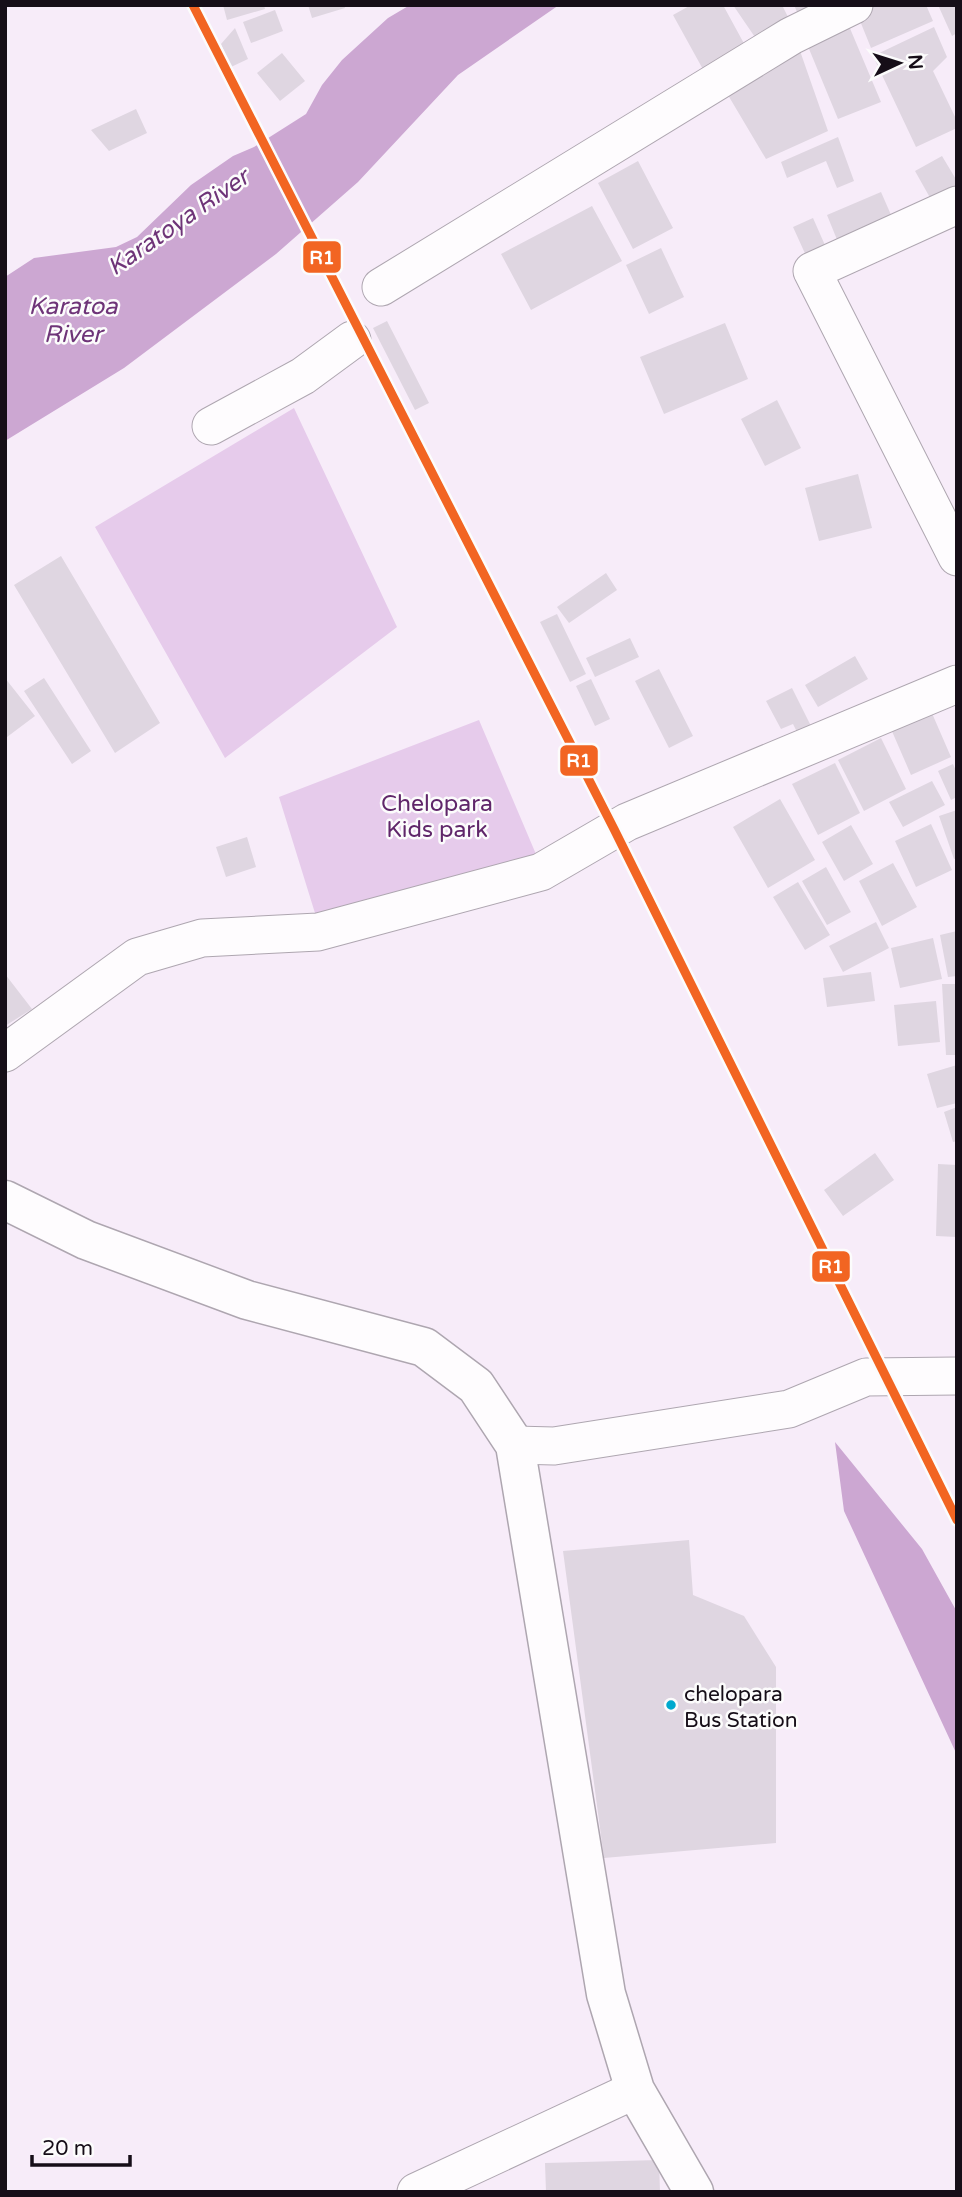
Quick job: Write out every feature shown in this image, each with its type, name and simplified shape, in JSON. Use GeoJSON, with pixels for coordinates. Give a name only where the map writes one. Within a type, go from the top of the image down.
{"type":"FeatureCollection","features":[{"type":"Feature","properties":{"kind":"main road"},"geometry":{"type":"LineString","coordinates":[[5,1200],[86,1240],[247,1300],[424,1348],[475,1386],[515,1444],[606,1994],[635,2090],[694,2192]]}},
{"type":"Feature","properties":{"kind":"street"},"geometry":{"type":"LineString","coordinates":[[381,287],[791,36],[854,5]]}},
{"type":"Feature","properties":{"kind":"street"},"geometry":{"type":"LineString","coordinates":[[956,550],[812,271],[957,205]]}},
{"type":"Feature","properties":{"kind":"street"},"geometry":{"type":"LineString","coordinates":[[211,426],[303,376],[352,340]]}},
{"type":"Feature","properties":{"kind":"street"},"geometry":{"type":"LineString","coordinates":[[5,1053],[137,957],[202,938],[318,932],[541,872],[626,822],[957,684]]}},
{"type":"Feature","properties":{"kind":"street"},"geometry":{"type":"LineString","coordinates":[[515,1444],[554,1446],[789,1409],[866,1377],[957,1376]]}},
{"type":"Feature","properties":{"kind":"street"},"geometry":{"type":"LineString","coordinates":[[416,2192],[635,2090]]}},
{"type":"Feature","properties":{"kind":"green space"},"geometry":{"type":"Polygon","coordinates":[[[294,408],[397,627],[225,758],[95,527],[294,408]]]}},
{"type":"Feature","properties":{"kind":"green space","name":"Chelopara Kids park"},"geometry":{"type":"Polygon","coordinates":[[[479,720],[541,866],[319,926],[279,797],[479,720]]]}},
{"type":"Feature","properties":{"kind":"water","name":"Karatoa River"},"geometry":{"type":"Polygon","coordinates":[[[410,5],[559,5],[458,75],[358,182],[276,254],[124,368],[5,441],[5,277],[34,258],[116,247],[137,237],[191,185],[233,156],[254,147],[306,114],[322,85],[342,60],[388,18],[410,5]]]}},
{"type":"Feature","properties":{"kind":"water"},"geometry":{"type":"Polygon","coordinates":[[[835,1442],[922,1549],[957,1612],[957,1755],[844,1511],[835,1442]]]}},
{"type":"Feature","properties":{"kind":"building"},"geometry":{"type":"Polygon","coordinates":[[[223,5],[264,5],[265,9],[227,20],[223,5]]]}},
{"type":"Feature","properties":{"kind":"building"},"geometry":{"type":"Polygon","coordinates":[[[308,5],[344,5],[345,8],[312,18],[308,5]]]}},
{"type":"Feature","properties":{"kind":"building"},"geometry":{"type":"Polygon","coordinates":[[[691,5],[723,5],[747,49],[705,73],[673,15],[691,5]]]}},
{"type":"Feature","properties":{"kind":"building"},"geometry":{"type":"Polygon","coordinates":[[[733,5],[782,5],[792,25],[761,46],[733,5]]]}},
{"type":"Feature","properties":{"kind":"building"},"geometry":{"type":"Polygon","coordinates":[[[794,5],[837,5],[802,23],[794,5]]]}},
{"type":"Feature","properties":{"kind":"building"},"geometry":{"type":"Polygon","coordinates":[[[870,5],[926,5],[933,21],[871,48],[856,11],[870,5]]]}},
{"type":"Feature","properties":{"kind":"building"},"geometry":{"type":"Polygon","coordinates":[[[938,5],[957,5],[957,33],[952,36],[938,5]]]}},
{"type":"Feature","properties":{"kind":"building"},"geometry":{"type":"Polygon","coordinates":[[[275,10],[283,31],[251,43],[243,22],[275,10]]]}},
{"type":"Feature","properties":{"kind":"building"},"geometry":{"type":"Polygon","coordinates":[[[849,26],[881,102],[838,119],[807,44],[849,26]]]}},
{"type":"Feature","properties":{"kind":"building"},"geometry":{"type":"Polygon","coordinates":[[[934,27],[947,57],[933,71],[957,121],[957,128],[916,147],[873,56],[934,27]]]}},
{"type":"Feature","properties":{"kind":"building"},"geometry":{"type":"Polygon","coordinates":[[[235,28],[248,59],[231,67],[221,44],[235,28]]]}},
{"type":"Feature","properties":{"kind":"building"},"geometry":{"type":"Polygon","coordinates":[[[799,48],[828,131],[766,159],[725,90],[799,48]]]}},
{"type":"Feature","properties":{"kind":"building"},"geometry":{"type":"Polygon","coordinates":[[[282,53],[305,81],[280,101],[257,73],[282,53]]]}},
{"type":"Feature","properties":{"kind":"building"},"geometry":{"type":"Polygon","coordinates":[[[136,109],[147,133],[109,151],[91,130],[136,109]]]}},
{"type":"Feature","properties":{"kind":"building"},"geometry":{"type":"Polygon","coordinates":[[[838,137],[854,181],[837,188],[826,161],[787,178],[781,162],[838,137]]]}},
{"type":"Feature","properties":{"kind":"building"},"geometry":{"type":"Polygon","coordinates":[[[942,156],[957,181],[957,190],[933,203],[915,171],[942,156]]]}},
{"type":"Feature","properties":{"kind":"building"},"geometry":{"type":"Polygon","coordinates":[[[638,161],[673,228],[633,249],[598,183],[638,161]]]}},
{"type":"Feature","properties":{"kind":"building"},"geometry":{"type":"Polygon","coordinates":[[[881,192],[895,224],[840,247],[827,215],[881,192]]]}},
{"type":"Feature","properties":{"kind":"building"},"geometry":{"type":"Polygon","coordinates":[[[592,206],[622,261],[531,310],[501,254],[592,206]]]}},
{"type":"Feature","properties":{"kind":"building"},"geometry":{"type":"Polygon","coordinates":[[[813,218],[828,252],[808,260],[793,227],[813,218]]]}},
{"type":"Feature","properties":{"kind":"building"},"geometry":{"type":"Polygon","coordinates":[[[661,248],[684,297],[649,314],[626,265],[661,248]]]}},
{"type":"Feature","properties":{"kind":"building"},"geometry":{"type":"Polygon","coordinates":[[[387,321],[429,403],[415,410],[373,328],[387,321]]]}},
{"type":"Feature","properties":{"kind":"building"},"geometry":{"type":"Polygon","coordinates":[[[725,323],[748,379],[664,414],[640,357],[725,323]]]}},
{"type":"Feature","properties":{"kind":"building"},"geometry":{"type":"Polygon","coordinates":[[[777,400],[801,448],[765,466],[741,419],[777,400]]]}},
{"type":"Feature","properties":{"kind":"building"},"geometry":{"type":"Polygon","coordinates":[[[858,474],[872,528],[819,541],[805,488],[858,474]]]}},
{"type":"Feature","properties":{"kind":"building"},"geometry":{"type":"Polygon","coordinates":[[[61,556],[160,723],[115,753],[14,585],[61,556]]]}},
{"type":"Feature","properties":{"kind":"building"},"geometry":{"type":"Polygon","coordinates":[[[606,573],[617,590],[569,623],[557,607],[606,573]]]}},
{"type":"Feature","properties":{"kind":"building"},"geometry":{"type":"Polygon","coordinates":[[[557,614],[586,674],[570,682],[540,622],[557,614]]]}},
{"type":"Feature","properties":{"kind":"building"},"geometry":{"type":"Polygon","coordinates":[[[630,638],[639,657],[595,677],[586,658],[630,638]]]}},
{"type":"Feature","properties":{"kind":"building"},"geometry":{"type":"Polygon","coordinates":[[[855,656],[868,679],[818,707],[805,685],[855,656]]]}},
{"type":"Feature","properties":{"kind":"building"},"geometry":{"type":"Polygon","coordinates":[[[659,669],[693,736],[669,748],[635,681],[659,669]]]}},
{"type":"Feature","properties":{"kind":"building"},"geometry":{"type":"Polygon","coordinates":[[[5,678],[35,716],[7,737],[5,735],[5,678]]]}},
{"type":"Feature","properties":{"kind":"building"},"geometry":{"type":"Polygon","coordinates":[[[44,678],[91,751],[72,764],[24,691],[44,678]]]}},
{"type":"Feature","properties":{"kind":"building"},"geometry":{"type":"Polygon","coordinates":[[[591,679],[610,719],[595,726],[576,686],[591,679]]]}},
{"type":"Feature","properties":{"kind":"building"},"geometry":{"type":"Polygon","coordinates":[[[792,688],[814,732],[800,738],[793,724],[781,729],[766,701],[792,688]]]}},
{"type":"Feature","properties":{"kind":"building"},"geometry":{"type":"Polygon","coordinates":[[[931,711],[951,757],[911,775],[891,729],[931,711]]]}},
{"type":"Feature","properties":{"kind":"building"},"geometry":{"type":"Polygon","coordinates":[[[881,738],[906,789],[864,811],[838,760],[881,738]]]}},
{"type":"Feature","properties":{"kind":"building"},"geometry":{"type":"Polygon","coordinates":[[[835,763],[860,813],[818,835],[792,784],[835,763]]]}},
{"type":"Feature","properties":{"kind":"building"},"geometry":{"type":"Polygon","coordinates":[[[953,764],[957,773],[957,797],[951,800],[938,771],[953,764]]]}},
{"type":"Feature","properties":{"kind":"building"},"geometry":{"type":"Polygon","coordinates":[[[932,781],[945,805],[903,827],[889,802],[932,781]]]}},
{"type":"Feature","properties":{"kind":"building"},"geometry":{"type":"Polygon","coordinates":[[[780,799],[815,860],[768,888],[733,827],[780,799]]]}},
{"type":"Feature","properties":{"kind":"building"},"geometry":{"type":"Polygon","coordinates":[[[957,810],[957,858],[954,859],[939,816],[957,810]]]}},
{"type":"Feature","properties":{"kind":"building"},"geometry":{"type":"Polygon","coordinates":[[[931,824],[952,870],[916,887],[895,841],[931,824]]]}},
{"type":"Feature","properties":{"kind":"building"},"geometry":{"type":"Polygon","coordinates":[[[851,825],[873,864],[844,881],[822,842],[851,825]]]}},
{"type":"Feature","properties":{"kind":"building"},"geometry":{"type":"Polygon","coordinates":[[[247,837],[256,867],[226,877],[216,847],[247,837]]]}},
{"type":"Feature","properties":{"kind":"building"},"geometry":{"type":"Polygon","coordinates":[[[893,863],[917,907],[882,926],[859,881],[893,863]]]}},
{"type":"Feature","properties":{"kind":"building"},"geometry":{"type":"Polygon","coordinates":[[[826,867],[851,912],[827,925],[802,881],[826,867]]]}},
{"type":"Feature","properties":{"kind":"building"},"geometry":{"type":"Polygon","coordinates":[[[798,882],[830,935],[805,950],[773,897],[798,882]]]}},
{"type":"Feature","properties":{"kind":"building"},"geometry":{"type":"Polygon","coordinates":[[[876,922],[889,948],[843,972],[829,946],[876,922]]]}},
{"type":"Feature","properties":{"kind":"building"},"geometry":{"type":"Polygon","coordinates":[[[957,931],[957,976],[948,977],[940,935],[957,931]]]}},
{"type":"Feature","properties":{"kind":"building"},"geometry":{"type":"Polygon","coordinates":[[[933,938],[942,979],[900,988],[891,948],[933,938]]]}},
{"type":"Feature","properties":{"kind":"building"},"geometry":{"type":"Polygon","coordinates":[[[871,972],[875,1001],[827,1007],[823,978],[871,972]]]}},
{"type":"Feature","properties":{"kind":"building"},"geometry":{"type":"Polygon","coordinates":[[[5,974],[32,1009],[5,1026],[5,974]]]}},
{"type":"Feature","properties":{"kind":"building"},"geometry":{"type":"Polygon","coordinates":[[[942,984],[957,984],[957,1055],[946,1055],[942,984]]]}},
{"type":"Feature","properties":{"kind":"building"},"geometry":{"type":"Polygon","coordinates":[[[936,1001],[940,1042],[898,1046],[894,1005],[936,1001]]]}},
{"type":"Feature","properties":{"kind":"building"},"geometry":{"type":"Polygon","coordinates":[[[957,1065],[957,1103],[937,1108],[927,1074],[957,1065]]]}},
{"type":"Feature","properties":{"kind":"building"},"geometry":{"type":"Polygon","coordinates":[[[957,1107],[957,1141],[953,1142],[944,1112],[957,1107]]]}},
{"type":"Feature","properties":{"kind":"building"},"geometry":{"type":"Polygon","coordinates":[[[875,1153],[894,1180],[843,1216],[824,1190],[875,1153]]]}},
{"type":"Feature","properties":{"kind":"building"},"geometry":{"type":"Polygon","coordinates":[[[938,1164],[957,1165],[957,1237],[936,1236],[938,1164]]]}},
{"type":"Feature","properties":{"kind":"building","name":"chelopara Bus Station"},"geometry":{"type":"Polygon","coordinates":[[[689,1540],[693,1595],[744,1616],[776,1667],[776,1843],[604,1858],[563,1551],[689,1540]]]}},
{"type":"Feature","properties":{"kind":"building"},"geometry":{"type":"Polygon","coordinates":[[[659,2160],[660,2192],[546,2192],[545,2163],[659,2160]]]}},
{"type":"Feature","properties":{"kind":"transit line","name":"R1"},"geometry":{"type":"LineString","coordinates":[[193,5],[614,829],[957,1520]]}},
{"type":"Feature","properties":{"kind":"place","name":"chelopara Bus Station"},"geometry":{"type":"Point","coordinates":[671,1705]}},
{"type":"Feature","properties":{"kind":"water label","name":"Karatoya River"},"geometry":{"type":"Point","coordinates":[178,222]}}]}
